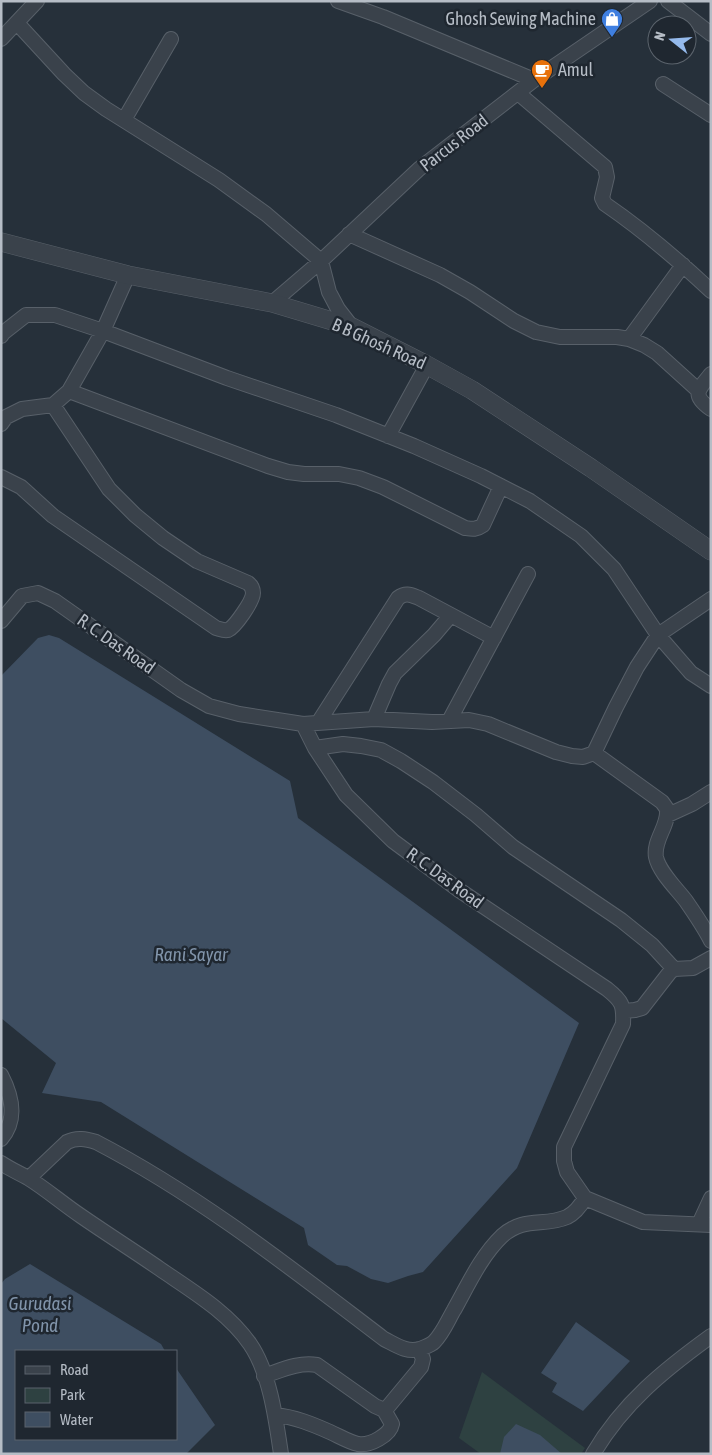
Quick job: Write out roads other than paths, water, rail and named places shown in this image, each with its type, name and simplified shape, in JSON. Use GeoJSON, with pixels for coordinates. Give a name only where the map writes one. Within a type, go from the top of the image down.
{"type":"FeatureCollection","features":[{"type":"Feature","properties":{"kind":"street"},"geometry":{"type":"LineString","coordinates":[[1,39],[37,1]]}},
{"type":"Feature","properties":{"kind":"street"},"geometry":{"type":"LineString","coordinates":[[338,1],[383,17],[534,80]]}},
{"type":"Feature","properties":{"kind":"street","name":"Parcus Road"},"geometry":{"type":"LineString","coordinates":[[272,303],[321,261],[419,169],[534,80],[650,1]]}},
{"type":"Feature","properties":{"kind":"street"},"geometry":{"type":"LineString","coordinates":[[668,1],[711,34]]}},
{"type":"Feature","properties":{"kind":"street"},"geometry":{"type":"LineString","coordinates":[[17,23],[84,93],[219,180],[266,214],[321,261],[329,292],[338,310],[352,327]]}},
{"type":"Feature","properties":{"kind":"street"},"geometry":{"type":"LineString","coordinates":[[124,120],[171,39]]}},
{"type":"Feature","properties":{"kind":"street"},"geometry":{"type":"LineString","coordinates":[[663,84],[711,115]]}},
{"type":"Feature","properties":{"kind":"street"},"geometry":{"type":"LineString","coordinates":[[518,93],[605,167],[607,177],[602,198],[605,204],[640,229],[684,265],[711,291]]}},
{"type":"Feature","properties":{"kind":"street"},"geometry":{"type":"LineString","coordinates":[[349,234],[440,276],[470,292],[514,321],[536,332],[560,338],[629,339],[657,352],[699,391]]}},
{"type":"Feature","properties":{"kind":"street","name":"B B Ghosh Road"},"geometry":{"type":"LineString","coordinates":[[1,242],[128,275],[272,303],[352,327],[427,365],[480,395],[709,547]]}},
{"type":"Feature","properties":{"kind":"street"},"geometry":{"type":"LineString","coordinates":[[629,339],[684,265]]}},
{"type":"Feature","properties":{"kind":"street"},"geometry":{"type":"LineString","coordinates":[[1,424],[6,417],[22,409],[53,404],[69,391],[103,331],[128,275]]}},
{"type":"Feature","properties":{"kind":"street"},"geometry":{"type":"LineString","coordinates":[[1,336],[26,315],[55,315],[103,331],[226,378],[336,415],[414,446],[501,486],[530,501],[581,536],[614,569],[658,635],[691,673],[711,686]]}},
{"type":"Feature","properties":{"kind":"street"},"geometry":{"type":"LineString","coordinates":[[388,436],[427,365]]}},
{"type":"Feature","properties":{"kind":"street"},"geometry":{"type":"LineString","coordinates":[[711,374],[699,391],[698,398],[711,409]]}},
{"type":"Feature","properties":{"kind":"street"},"geometry":{"type":"LineString","coordinates":[[69,391],[275,468],[304,474],[339,474],[359,478],[383,487],[465,528],[473,530],[483,525],[501,486]]}},
{"type":"Feature","properties":{"kind":"street"},"geometry":{"type":"LineString","coordinates":[[1,477],[21,487],[53,516],[216,628],[229,629],[235,624],[252,598],[252,586],[197,561],[163,538],[135,515],[109,490],[53,404]]}},
{"type":"Feature","properties":{"kind":"street"},"geometry":{"type":"LineString","coordinates":[[449,721],[528,574]]}},
{"type":"Feature","properties":{"kind":"street","name":"R. C. Das Road"},"geometry":{"type":"LineString","coordinates":[[1,620],[22,596],[38,593],[55,601],[181,690],[209,706],[239,714],[303,724],[315,748],[346,795],[392,841],[459,890],[607,988],[620,999],[624,1011]]}},
{"type":"Feature","properties":{"kind":"street"},"geometry":{"type":"LineString","coordinates":[[318,723],[398,598],[404,594],[410,594],[494,638]]}},
{"type":"Feature","properties":{"kind":"street"},"geometry":{"type":"LineString","coordinates":[[303,724],[374,719],[432,722],[470,720],[488,724],[556,752],[583,757],[594,753],[637,667],[658,635],[711,599]]}},
{"type":"Feature","properties":{"kind":"street"},"geometry":{"type":"LineString","coordinates":[[374,719],[395,673],[434,635],[451,615]]}},
{"type":"Feature","properties":{"kind":"street"},"geometry":{"type":"LineString","coordinates":[[315,748],[343,744],[360,746],[381,750],[401,761],[476,814],[513,847],[621,920],[652,945],[674,969]]}},
{"type":"Feature","properties":{"kind":"street"},"geometry":{"type":"LineString","coordinates":[[594,753],[662,802],[667,809],[668,815],[657,844],[656,855],[659,865],[686,901],[711,941]]}},
{"type":"Feature","properties":{"kind":"street"},"geometry":{"type":"LineString","coordinates":[[668,815],[692,804],[711,792]]}},
{"type":"Feature","properties":{"kind":"street"},"geometry":{"type":"LineString","coordinates":[[711,958],[693,968],[674,969],[642,1008],[624,1011],[623,1024],[564,1147],[564,1162],[567,1172],[586,1198],[643,1222],[705,1225],[711,1198]]}},
{"type":"Feature","properties":{"kind":"street"},"geometry":{"type":"LineString","coordinates":[[1,1075],[9,1090],[12,1113],[6,1133],[1,1139]]}},
{"type":"Feature","properties":{"kind":"street"},"geometry":{"type":"LineString","coordinates":[[29,1178],[67,1142],[85,1138],[96,1142],[167,1182],[244,1234],[384,1340],[404,1349],[419,1349],[433,1343],[443,1330],[481,1264],[502,1236],[514,1226],[567,1217],[586,1198]]}},
{"type":"Feature","properties":{"kind":"street"},"geometry":{"type":"LineString","coordinates":[[3,1168],[29,1178],[80,1216],[208,1303],[237,1328],[258,1358],[275,1415],[281,1454]]}},
{"type":"Feature","properties":{"kind":"street"},"geometry":{"type":"LineString","coordinates":[[594,1454],[605,1433],[635,1398],[675,1362],[711,1336]]}},
{"type":"Feature","properties":{"kind":"street"},"geometry":{"type":"LineString","coordinates":[[384,1410],[421,1367],[423,1359],[419,1349]]}},
{"type":"Feature","properties":{"kind":"street"},"geometry":{"type":"LineString","coordinates":[[264,1376],[306,1363],[317,1365],[384,1410],[392,1424],[392,1428],[389,1432],[366,1444],[359,1444],[300,1419],[275,1415]]}},
{"type":"Feature","properties":{"kind":"water","name":"Rani Sayar"},"geometry":{"type":"Polygon","coordinates":[[[49,635],[59,638],[290,781],[298,818],[579,1023],[517,1168],[423,1272],[388,1283],[371,1279],[347,1266],[337,1265],[308,1245],[304,1228],[101,1102],[42,1093],[56,1063],[1,1018],[1,676],[38,638],[49,635]]]}},
{"type":"Feature","properties":{"kind":"water","name":"Gurudasi Pond"},"geometry":{"type":"Polygon","coordinates":[[[30,1264],[161,1344],[164,1350],[15,1350],[15,1440],[178,1440],[178,1371],[215,1425],[186,1454],[1,1454],[1,1284],[5,1279],[30,1264]]]}},
{"type":"Feature","properties":{"kind":"water"},"geometry":{"type":"Polygon","coordinates":[[[576,1322],[630,1361],[583,1411],[552,1392],[557,1383],[541,1373],[576,1322]]]}},
{"type":"Feature","properties":{"kind":"water"},"geometry":{"type":"Polygon","coordinates":[[[516,1424],[540,1435],[562,1454],[500,1454],[504,1437],[516,1424]]]}},
{"type":"Feature","properties":{"kind":"place","name":"Ghosh Sewing Machine"},"geometry":{"type":"Point","coordinates":[612,38]}},
{"type":"Feature","properties":{"kind":"place","name":"Amul"},"geometry":{"type":"Point","coordinates":[542,89]}}]}
